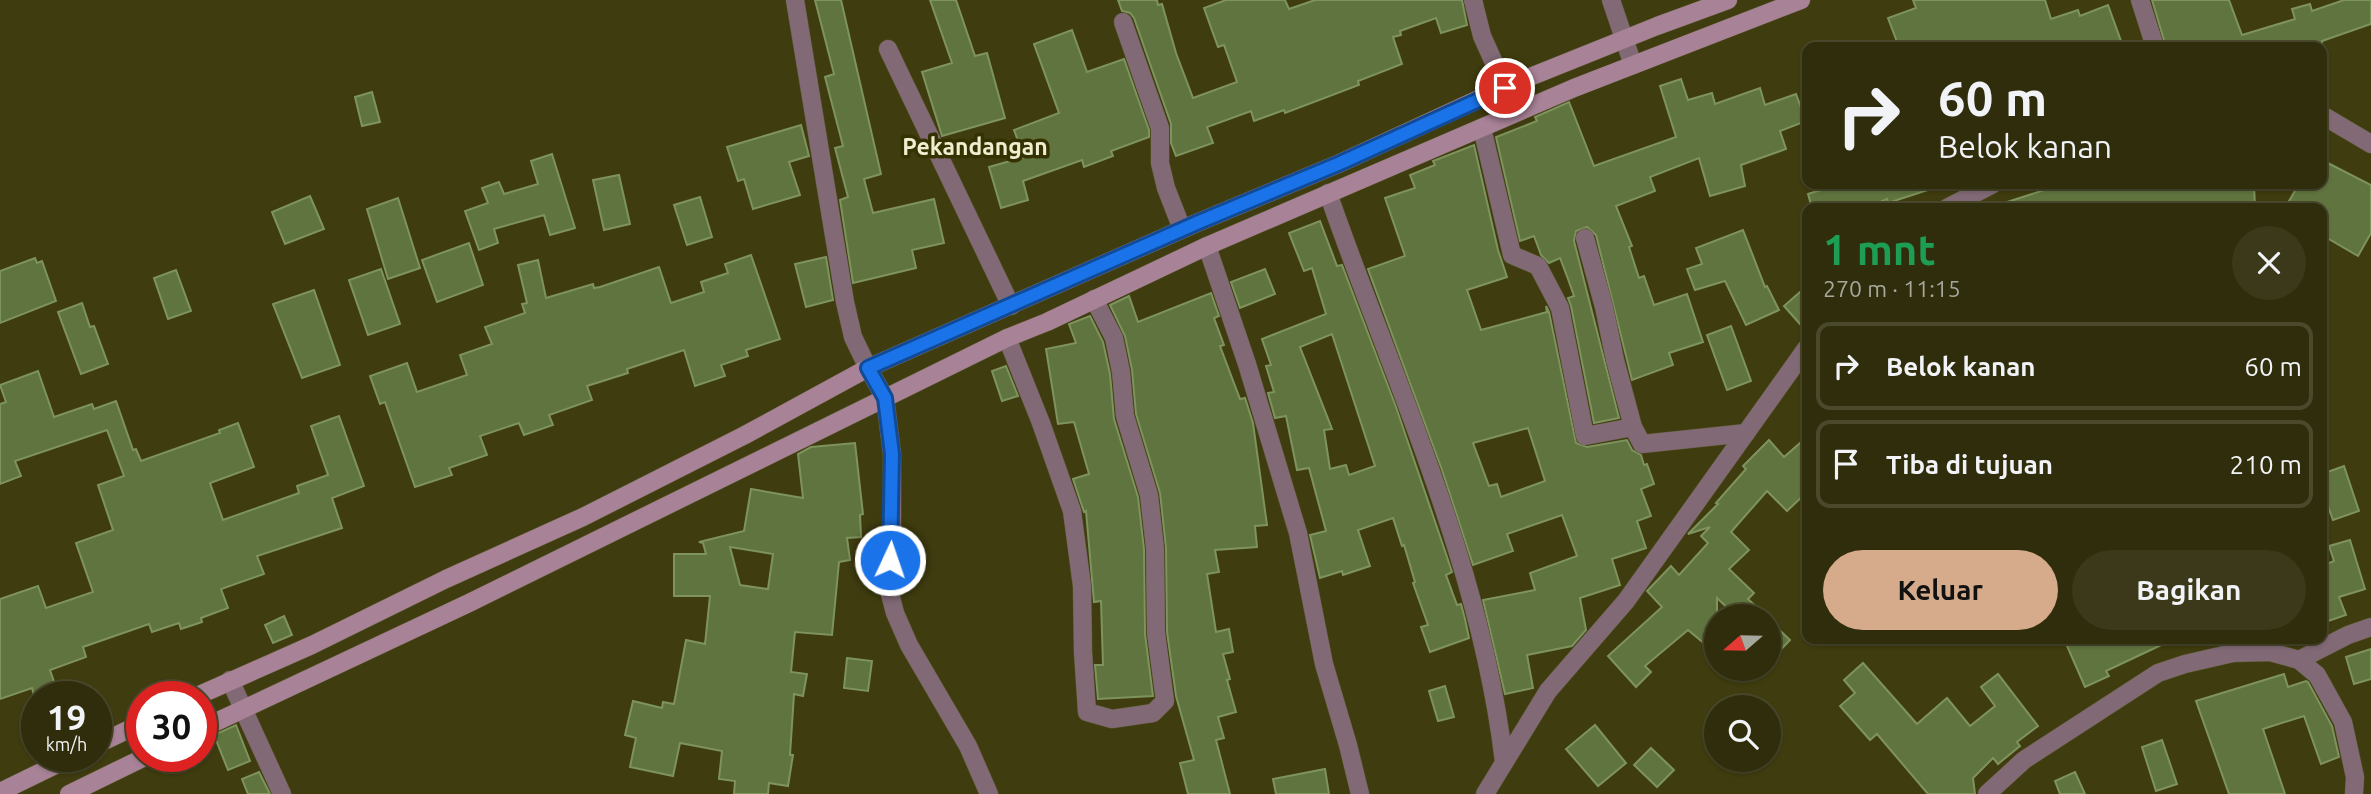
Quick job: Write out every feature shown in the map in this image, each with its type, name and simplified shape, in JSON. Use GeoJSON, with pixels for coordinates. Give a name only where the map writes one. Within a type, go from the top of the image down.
{"type":"FeatureCollection","features":[{"type":"Feature","properties":{"kind":"main road"},"geometry":{"type":"LineString","coordinates":[[217,686],[312,645],[446,579],[583,517],[745,435],[868,368],[1011,306],[1181,226],[1338,164],[1501,81],[1621,30],[1728,0]]}},
{"type":"Feature","properties":{"kind":"main road"},"geometry":{"type":"LineString","coordinates":[[217,721],[469,603],[1007,338],[1209,250],[1328,193],[1633,65],[1801,0]]}},
{"type":"Feature","properties":{"kind":"main road"},"geometry":{"type":"LineString","coordinates":[[868,368],[885,398]]}},
{"type":"Feature","properties":{"kind":"main road"},"geometry":{"type":"LineString","coordinates":[[69,794],[126,766]]}},
{"type":"Feature","properties":{"kind":"main road"},"geometry":{"type":"LineString","coordinates":[[0,792],[41,772]]}},
{"type":"Feature","properties":{"kind":"street"},"geometry":{"type":"LineString","coordinates":[[795,0],[845,302],[853,337],[868,368]]}},
{"type":"Feature","properties":{"kind":"street"},"geometry":{"type":"LineString","coordinates":[[1473,0],[1482,36],[1501,81]]}},
{"type":"Feature","properties":{"kind":"street"},"geometry":{"type":"LineString","coordinates":[[1611,0],[1633,65]]}},
{"type":"Feature","properties":{"kind":"street"},"geometry":{"type":"LineString","coordinates":[[2140,0],[2153,42]]}},
{"type":"Feature","properties":{"kind":"street"},"geometry":{"type":"LineString","coordinates":[[1123,22],[1160,128],[1160,163],[1166,188],[1181,226]]}},
{"type":"Feature","properties":{"kind":"street"},"geometry":{"type":"LineString","coordinates":[[888,49],[1011,306]]}},
{"type":"Feature","properties":{"kind":"street"},"geometry":{"type":"LineString","coordinates":[[2327,118],[2371,144]]}},
{"type":"Feature","properties":{"kind":"street"},"geometry":{"type":"LineString","coordinates":[[1482,128],[1512,255],[1538,266],[1560,308],[1585,436],[1633,427]]}},
{"type":"Feature","properties":{"kind":"street"},"geometry":{"type":"LineString","coordinates":[[1957,203],[1983,189]]}},
{"type":"Feature","properties":{"kind":"street"},"geometry":{"type":"LineString","coordinates":[[1328,193],[1424,452],[1471,597],[1498,713],[1504,762]]}},
{"type":"Feature","properties":{"kind":"street"},"geometry":{"type":"LineString","coordinates":[[1585,238],[1633,427],[1642,444],[1746,433]]}},
{"type":"Feature","properties":{"kind":"street"},"geometry":{"type":"LineString","coordinates":[[1209,250],[1298,533],[1324,664],[1360,794]]}},
{"type":"Feature","properties":{"kind":"street"},"geometry":{"type":"LineString","coordinates":[[1007,338],[1072,511],[1082,586],[1087,712],[1112,719],[1153,713],[1165,701],[1156,633],[1155,548],[1149,495],[1125,416],[1121,372],[1114,338],[1094,299]]}},
{"type":"Feature","properties":{"kind":"street"},"geometry":{"type":"LineString","coordinates":[[1485,794],[1548,691],[1626,601],[1802,354]]}},
{"type":"Feature","properties":{"kind":"street"},"geometry":{"type":"LineString","coordinates":[[885,398],[892,454],[892,533],[888,586],[895,613],[909,645],[968,746],[989,794]]}},
{"type":"Feature","properties":{"kind":"street"},"geometry":{"type":"LineString","coordinates":[[2299,660],[2348,635],[2371,627]]}},
{"type":"Feature","properties":{"kind":"street"},"geometry":{"type":"LineString","coordinates":[[1987,794],[2024,761],[2158,673],[2233,653],[2270,652],[2299,660],[2317,675],[2343,722],[2353,768],[2354,794]]}},
{"type":"Feature","properties":{"kind":"street"},"geometry":{"type":"LineString","coordinates":[[230,680],[282,794]]}},
{"type":"Feature","properties":{"kind":"building"},"geometry":{"type":"Polygon","coordinates":[[[815,0],[841,0],[881,174],[864,179],[873,213],[934,199],[944,243],[912,250],[916,268],[853,283],[840,200],[848,197],[835,148],[843,146],[825,77],[834,74],[815,0]]]}},
{"type":"Feature","properties":{"kind":"building"},"geometry":{"type":"Polygon","coordinates":[[[930,0],[956,0],[975,56],[987,53],[1005,118],[942,136],[922,72],[952,63],[930,0]]]}},
{"type":"Feature","properties":{"kind":"building"},"geometry":{"type":"Polygon","coordinates":[[[1118,0],[1157,0],[1158,5],[1162,4],[1193,98],[1237,82],[1224,45],[1218,47],[1204,8],[1226,0],[1285,0],[1289,9],[1315,0],[1462,0],[1467,25],[1441,33],[1436,18],[1400,31],[1401,35],[1393,37],[1402,64],[1358,81],[1359,85],[1285,113],[1284,110],[1254,121],[1251,111],[1207,127],[1213,143],[1176,156],[1171,143],[1171,124],[1134,18],[1130,13],[1122,11],[1118,0]]]}},
{"type":"Feature","properties":{"kind":"building"},"geometry":{"type":"Polygon","coordinates":[[[1913,0],[2045,0],[2051,19],[2078,10],[2080,16],[2108,5],[2121,41],[1897,42],[1888,18],[1916,8],[1913,0]]]}},
{"type":"Feature","properties":{"kind":"building"},"geometry":{"type":"Polygon","coordinates":[[[2152,0],[2229,0],[2242,35],[2295,19],[2292,9],[2310,4],[2312,11],[2344,0],[2371,0],[2371,24],[2322,42],[2165,42],[2152,0]]]}},
{"type":"Feature","properties":{"kind":"building"},"geometry":{"type":"Polygon","coordinates":[[[1072,30],[1087,72],[1124,59],[1149,130],[1149,137],[1111,151],[1113,156],[1084,167],[1082,160],[1023,181],[1028,200],[1001,208],[989,167],[1024,157],[1014,130],[1059,113],[1034,44],[1072,30]]]}},
{"type":"Feature","properties":{"kind":"building"},"geometry":{"type":"Polygon","coordinates":[[[1681,79],[1688,100],[1712,93],[1715,104],[1760,88],[1765,105],[1796,94],[1802,110],[1802,123],[1780,131],[1786,149],[1741,165],[1745,186],[1710,196],[1699,158],[1650,177],[1655,191],[1616,206],[1632,246],[1629,247],[1639,278],[1644,276],[1654,305],[1687,294],[1703,342],[1669,353],[1673,365],[1632,380],[1596,235],[1587,227],[1576,231],[1574,241],[1619,418],[1594,423],[1568,298],[1574,296],[1560,258],[1549,263],[1541,255],[1534,236],[1520,241],[1496,137],[1537,121],[1535,117],[1569,102],[1594,166],[1676,137],[1660,86],[1681,79]]]}},
{"type":"Feature","properties":{"kind":"building"},"geometry":{"type":"Polygon","coordinates":[[[372,92],[380,122],[362,126],[355,97],[372,92]]]}},
{"type":"Feature","properties":{"kind":"building"},"geometry":{"type":"Polygon","coordinates":[[[801,125],[809,156],[789,162],[800,195],[753,209],[744,179],[738,181],[727,147],[801,125]]]}},
{"type":"Feature","properties":{"kind":"building"},"geometry":{"type":"Polygon","coordinates":[[[1474,145],[1498,250],[1507,277],[1467,290],[1481,330],[1547,312],[1546,306],[1576,443],[1587,447],[1627,440],[1632,450],[1641,455],[1644,465],[1647,464],[1654,484],[1641,489],[1651,516],[1637,521],[1646,548],[1612,559],[1620,585],[1580,598],[1586,630],[1572,646],[1527,655],[1533,688],[1505,694],[1483,600],[1535,590],[1530,573],[1577,556],[1562,515],[1507,534],[1513,551],[1473,565],[1442,470],[1368,269],[1405,256],[1385,198],[1415,188],[1410,175],[1435,165],[1433,161],[1474,145]],[[1528,428],[1473,443],[1489,486],[1497,484],[1501,497],[1545,481],[1528,428]]]}},
{"type":"Feature","properties":{"kind":"building"},"geometry":{"type":"Polygon","coordinates":[[[552,154],[575,228],[550,235],[544,215],[494,229],[498,243],[479,250],[465,211],[488,203],[482,188],[499,182],[504,194],[538,184],[531,161],[552,154]]]}},
{"type":"Feature","properties":{"kind":"building"},"geometry":{"type":"Polygon","coordinates":[[[2327,163],[2371,185],[2371,233],[2358,256],[2327,238],[2327,203],[2288,203],[2296,189],[2327,189],[2327,163]]]}},
{"type":"Feature","properties":{"kind":"building"},"geometry":{"type":"Polygon","coordinates":[[[619,175],[630,224],[604,230],[593,180],[619,175]]]}},
{"type":"Feature","properties":{"kind":"building"},"geometry":{"type":"Polygon","coordinates":[[[1824,189],[1931,189],[1888,203],[1887,199],[1878,203],[1811,203],[1808,194],[1824,189]]]}},
{"type":"Feature","properties":{"kind":"building"},"geometry":{"type":"Polygon","coordinates":[[[2048,189],[2254,189],[2255,203],[2004,203],[2048,189]]]}},
{"type":"Feature","properties":{"kind":"building"},"geometry":{"type":"Polygon","coordinates":[[[310,196],[324,229],[285,244],[272,212],[310,196]]]}},
{"type":"Feature","properties":{"kind":"building"},"geometry":{"type":"Polygon","coordinates":[[[700,197],[712,237],[687,245],[674,205],[700,197]]]}},
{"type":"Feature","properties":{"kind":"building"},"geometry":{"type":"Polygon","coordinates":[[[398,198],[420,268],[388,279],[367,209],[398,198]]]}},
{"type":"Feature","properties":{"kind":"building"},"geometry":{"type":"Polygon","coordinates":[[[1320,221],[1337,266],[1342,265],[1396,407],[1452,572],[1446,575],[1457,605],[1461,604],[1469,638],[1430,652],[1421,627],[1428,625],[1393,518],[1358,530],[1370,566],[1343,575],[1342,571],[1320,578],[1310,535],[1326,531],[1309,468],[1297,470],[1286,416],[1275,418],[1268,393],[1274,392],[1266,366],[1271,365],[1262,339],[1326,314],[1312,268],[1304,271],[1289,233],[1320,221]],[[1332,334],[1300,347],[1332,429],[1324,430],[1330,469],[1346,465],[1349,475],[1375,466],[1332,334]]]}},
{"type":"Feature","properties":{"kind":"building"},"geometry":{"type":"Polygon","coordinates":[[[1743,230],[1765,287],[1767,286],[1779,310],[1746,325],[1725,281],[1695,290],[1687,269],[1702,264],[1696,248],[1743,230]]]}},
{"type":"Feature","properties":{"kind":"building"},"geometry":{"type":"Polygon","coordinates":[[[469,243],[483,285],[437,302],[422,260],[469,243]]]}},
{"type":"Feature","properties":{"kind":"building"},"geometry":{"type":"Polygon","coordinates":[[[751,255],[780,339],[746,350],[748,356],[721,365],[725,376],[695,386],[684,350],[627,369],[628,373],[587,386],[592,400],[549,415],[553,425],[524,435],[519,423],[480,436],[487,455],[449,468],[452,475],[415,487],[385,402],[380,404],[370,376],[407,363],[417,392],[467,375],[460,355],[492,344],[485,327],[525,313],[522,304],[527,303],[518,265],[538,260],[546,298],[593,284],[594,288],[600,287],[659,267],[671,303],[704,292],[701,282],[728,273],[725,264],[751,255]]]}},
{"type":"Feature","properties":{"kind":"building"},"geometry":{"type":"Polygon","coordinates":[[[826,257],[833,300],[806,307],[795,264],[826,257]]]}},
{"type":"Feature","properties":{"kind":"building"},"geometry":{"type":"Polygon","coordinates":[[[35,258],[37,263],[42,261],[56,301],[0,323],[0,271],[35,258]]]}},
{"type":"Feature","properties":{"kind":"building"},"geometry":{"type":"Polygon","coordinates":[[[381,269],[400,324],[368,335],[349,280],[381,269]]]}},
{"type":"Feature","properties":{"kind":"building"},"geometry":{"type":"Polygon","coordinates":[[[1265,269],[1275,294],[1240,308],[1231,282],[1265,269]]]}},
{"type":"Feature","properties":{"kind":"building"},"geometry":{"type":"Polygon","coordinates":[[[176,270],[191,311],[168,319],[154,278],[176,270]]]}},
{"type":"Feature","properties":{"kind":"building"},"geometry":{"type":"Polygon","coordinates":[[[314,290],[340,365],[302,378],[273,304],[314,290]]]}},
{"type":"Feature","properties":{"kind":"building"},"geometry":{"type":"Polygon","coordinates":[[[1802,290],[1802,326],[1784,306],[1802,290]]]}},
{"type":"Feature","properties":{"kind":"building"},"geometry":{"type":"Polygon","coordinates":[[[1211,293],[1219,316],[1214,318],[1224,345],[1220,346],[1240,399],[1245,398],[1253,423],[1267,525],[1255,526],[1257,547],[1215,550],[1219,572],[1207,574],[1216,632],[1229,629],[1233,652],[1223,654],[1236,712],[1218,717],[1224,738],[1216,740],[1230,794],[1188,794],[1180,763],[1194,760],[1176,696],[1167,632],[1166,548],[1160,493],[1136,414],[1132,370],[1125,336],[1110,305],[1129,296],[1138,322],[1211,293]]]}},
{"type":"Feature","properties":{"kind":"building"},"geometry":{"type":"Polygon","coordinates":[[[82,303],[108,364],[81,374],[58,312],[82,303]]]}},
{"type":"Feature","properties":{"kind":"building"},"geometry":{"type":"Polygon","coordinates":[[[1090,316],[1103,342],[1110,374],[1114,419],[1138,497],[1144,549],[1145,634],[1153,696],[1098,699],[1095,665],[1103,665],[1101,601],[1094,602],[1086,511],[1084,512],[1073,479],[1089,474],[1074,422],[1058,424],[1046,349],[1076,343],[1069,324],[1090,316]]]}},
{"type":"Feature","properties":{"kind":"building"},"geometry":{"type":"Polygon","coordinates":[[[1731,326],[1751,381],[1727,390],[1707,335],[1731,326]]]}},
{"type":"Feature","properties":{"kind":"building"},"geometry":{"type":"Polygon","coordinates":[[[1006,366],[1018,396],[1002,401],[992,371],[1006,366]]]}},
{"type":"Feature","properties":{"kind":"building"},"geometry":{"type":"Polygon","coordinates":[[[38,371],[54,417],[92,404],[94,409],[116,401],[133,450],[136,449],[141,461],[220,433],[219,430],[238,423],[254,467],[210,483],[223,520],[299,493],[297,486],[328,475],[311,426],[339,416],[364,486],[332,498],[342,528],[257,556],[264,574],[221,589],[228,608],[201,618],[202,622],[181,629],[179,623],[152,632],[149,624],[83,647],[86,657],[50,670],[54,681],[21,681],[21,692],[0,699],[0,599],[38,586],[46,608],[93,592],[76,543],[113,530],[98,485],[124,476],[107,430],[15,461],[21,476],[0,484],[0,404],[6,402],[0,385],[38,371]]]}},
{"type":"Feature","properties":{"kind":"building"},"geometry":{"type":"Polygon","coordinates":[[[1769,440],[1784,457],[1802,441],[1802,497],[1787,511],[1767,491],[1731,532],[1749,550],[1729,569],[1754,593],[1748,599],[1753,604],[1723,604],[1717,598],[1717,604],[1704,604],[1704,643],[1688,630],[1645,666],[1651,672],[1636,687],[1608,656],[1662,607],[1647,591],[1671,566],[1679,575],[1708,543],[1701,536],[1710,527],[1688,534],[1718,504],[1716,503],[1746,469],[1743,466],[1769,440]]]}},
{"type":"Feature","properties":{"kind":"building"},"geometry":{"type":"Polygon","coordinates":[[[855,443],[863,514],[860,515],[861,537],[847,538],[850,560],[839,562],[832,635],[795,632],[791,672],[807,674],[803,696],[794,694],[790,755],[793,755],[788,786],[769,783],[768,794],[734,794],[735,781],[719,779],[722,751],[680,743],[673,776],[630,767],[636,738],[625,735],[633,701],[662,708],[663,702],[674,704],[686,640],[705,644],[710,596],[674,596],[674,554],[706,554],[703,543],[699,542],[744,531],[751,489],[803,498],[798,454],[811,447],[855,443]],[[730,547],[740,585],[768,589],[773,554],[730,547]]]}},
{"type":"Feature","properties":{"kind":"building"},"geometry":{"type":"Polygon","coordinates":[[[2344,466],[2359,511],[2333,520],[2327,504],[2327,472],[2344,466]]]}},
{"type":"Feature","properties":{"kind":"building"},"geometry":{"type":"Polygon","coordinates":[[[2350,540],[2365,589],[2339,597],[2346,615],[2327,621],[2327,564],[2334,561],[2329,546],[2350,540]]]}},
{"type":"Feature","properties":{"kind":"building"},"geometry":{"type":"Polygon","coordinates":[[[284,616],[292,635],[273,643],[265,625],[284,616]]]}},
{"type":"Feature","properties":{"kind":"building"},"geometry":{"type":"Polygon","coordinates":[[[1782,632],[1790,640],[1782,648],[1782,632]]]}},
{"type":"Feature","properties":{"kind":"building"},"geometry":{"type":"Polygon","coordinates":[[[2066,644],[2163,644],[2106,671],[2109,676],[2085,687],[2066,644]]]}},
{"type":"Feature","properties":{"kind":"building"},"geometry":{"type":"Polygon","coordinates":[[[2371,649],[2371,679],[2354,684],[2346,657],[2371,649]]]}},
{"type":"Feature","properties":{"kind":"building"},"geometry":{"type":"Polygon","coordinates":[[[847,658],[872,661],[868,691],[844,688],[847,658]]]}},
{"type":"Feature","properties":{"kind":"building"},"geometry":{"type":"Polygon","coordinates":[[[1863,663],[1917,724],[1947,698],[1970,726],[1995,706],[1981,687],[1998,674],[2038,726],[2017,742],[2020,746],[1998,764],[1993,758],[1973,778],[1975,794],[1928,794],[1877,734],[1870,740],[1840,706],[1855,693],[1844,680],[1863,663]]]}},
{"type":"Feature","properties":{"kind":"building"},"geometry":{"type":"Polygon","coordinates":[[[2284,674],[2288,687],[2308,682],[2332,726],[2339,757],[2321,764],[2304,716],[2263,729],[2285,794],[2229,794],[2196,701],[2284,674]]]}},
{"type":"Feature","properties":{"kind":"building"},"geometry":{"type":"Polygon","coordinates":[[[1445,686],[1454,717],[1438,721],[1429,691],[1445,686]]]}},
{"type":"Feature","properties":{"kind":"building"},"geometry":{"type":"Polygon","coordinates":[[[236,725],[250,761],[228,770],[217,742],[217,734],[236,725]]]}},
{"type":"Feature","properties":{"kind":"building"},"geometry":{"type":"Polygon","coordinates":[[[1595,725],[1626,763],[1598,786],[1566,749],[1595,725]]]}},
{"type":"Feature","properties":{"kind":"building"},"geometry":{"type":"Polygon","coordinates":[[[2162,740],[2177,784],[2156,791],[2142,747],[2162,740]]]}},
{"type":"Feature","properties":{"kind":"building"},"geometry":{"type":"Polygon","coordinates":[[[1651,748],[1674,770],[1657,787],[1634,765],[1651,748]]]}},
{"type":"Feature","properties":{"kind":"building"},"geometry":{"type":"Polygon","coordinates":[[[1325,769],[1329,794],[1276,794],[1273,779],[1325,769]]]}},
{"type":"Feature","properties":{"kind":"building"},"geometry":{"type":"Polygon","coordinates":[[[259,772],[270,794],[248,794],[242,779],[259,772]]]}},
{"type":"Feature","properties":{"kind":"building"},"geometry":{"type":"Polygon","coordinates":[[[2075,772],[2085,794],[2060,794],[2055,781],[2075,772]]]}},
{"type":"Feature","properties":{"kind":"district","name":"Pekandangan"},"geometry":{"type":"Point","coordinates":[975,147]}},
{"type":"Feature","properties":{"kind":"route"},"geometry":{"type":"LineString","coordinates":[[890,560],[892,454],[885,398],[868,368],[1199,222],[1338,164],[1505,88]]}}]}
